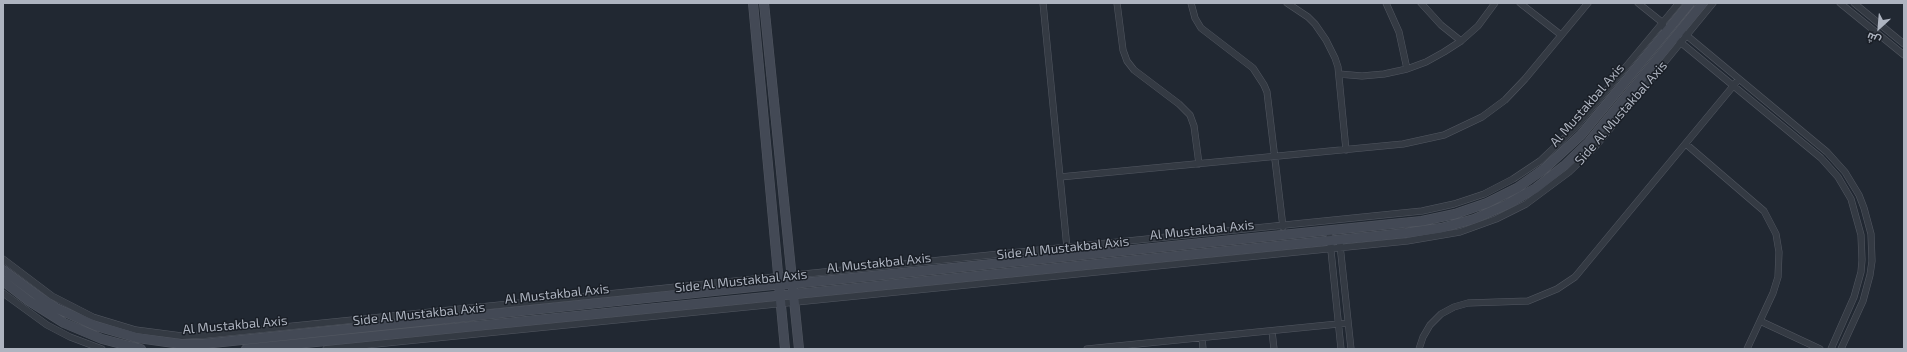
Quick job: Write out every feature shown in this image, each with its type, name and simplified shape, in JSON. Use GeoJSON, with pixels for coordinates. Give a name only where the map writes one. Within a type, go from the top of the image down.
{"type":"FeatureCollection","features":[{"type":"Feature","properties":{"kind":"street"},"geometry":{"type":"LineString","coordinates":[[1043,3],[1067,248]]}},
{"type":"Feature","properties":{"kind":"street"},"geometry":{"type":"LineString","coordinates":[[1117,3],[1123,50],[1127,61],[1138,74],[1187,111],[1194,126],[1199,164]]}},
{"type":"Feature","properties":{"kind":"street"},"geometry":{"type":"LineString","coordinates":[[1191,3],[1195,18],[1205,32],[1248,64],[1261,79],[1266,92],[1283,226]]}},
{"type":"Feature","properties":{"kind":"street"},"geometry":{"type":"LineString","coordinates":[[1287,3],[1308,17],[1321,32],[1335,58],[1339,74],[1346,150]]}},
{"type":"Feature","properties":{"kind":"street"},"geometry":{"type":"LineString","coordinates":[[1386,3],[1399,32],[1407,69]]}},
{"type":"Feature","properties":{"kind":"street"},"geometry":{"type":"LineString","coordinates":[[1421,3],[1441,25],[1461,41]]}},
{"type":"Feature","properties":{"kind":"street"},"geometry":{"type":"LineString","coordinates":[[1339,74],[1373,75],[1407,69],[1435,57],[1461,41],[1478,26],[1495,3]]}},
{"type":"Feature","properties":{"kind":"street"},"geometry":{"type":"LineString","coordinates":[[1520,3],[1561,35]]}},
{"type":"Feature","properties":{"kind":"street"},"geometry":{"type":"LineString","coordinates":[[1060,177],[1346,150],[1417,142],[1444,135],[1470,124],[1494,109],[1515,90],[1588,3]]}},
{"type":"Feature","properties":{"kind":"street"},"geometry":{"type":"LineString","coordinates":[[1638,3],[1680,37],[1733,86],[1829,167],[1845,187],[1855,210],[1861,235],[1861,272],[1854,297],[1830,349]]}},
{"type":"Feature","properties":{"kind":"street","name":"Side Al Mustakbal Axis"},"geometry":{"type":"LineString","coordinates":[[792,280],[1067,248],[1283,226],[1313,228],[1438,208],[1479,196],[1513,179],[1540,161],[1564,140],[1667,26],[1679,3]]}},
{"type":"Feature","properties":{"kind":"street","name":"Al Mustakbal Axis"},"geometry":{"type":"LineString","coordinates":[[3,270],[38,296],[69,314],[96,326],[138,338],[167,342],[203,344],[331,326],[1313,228],[1334,230],[1439,218],[1476,207],[1517,188],[1544,169],[1570,147],[1667,26],[1690,3]]}},
{"type":"Feature","properties":{"kind":"street","name":"Al Mustakbal Axis"},"geometry":{"type":"LineString","coordinates":[[246,349],[345,345],[1335,244],[1446,227],[1480,217],[1522,197],[1550,177],[1577,154],[1680,37],[1703,3]]}},
{"type":"Feature","properties":{"kind":"street"},"geometry":{"type":"LineString","coordinates":[[1680,37],[1713,3]]}},
{"type":"Feature","properties":{"kind":"street"},"geometry":{"type":"LineString","coordinates":[[1840,3],[1904,56]]}},
{"type":"Feature","properties":{"kind":"street"},"geometry":{"type":"LineString","coordinates":[[1854,3],[1863,6],[1904,44]]}},
{"type":"Feature","properties":{"kind":"street"},"geometry":{"type":"LineString","coordinates":[[785,349],[753,4],[764,4],[799,349]]}},
{"type":"Feature","properties":{"kind":"street"},"geometry":{"type":"LineString","coordinates":[[1855,15],[1863,6]]}},
{"type":"Feature","properties":{"kind":"street"},"geometry":{"type":"LineString","coordinates":[[1680,37],[1739,79],[1836,161],[1853,183],[1864,208],[1871,234],[1870,275],[1863,301],[1841,349]]}},
{"type":"Feature","properties":{"kind":"street"},"geometry":{"type":"LineString","coordinates":[[1419,349],[1423,337],[1430,325],[1441,314],[1454,307],[1468,303],[1528,301],[1548,294],[1566,284],[1582,269],[1739,79]]}},
{"type":"Feature","properties":{"kind":"street"},"geometry":{"type":"LineString","coordinates":[[1686,144],[1764,211],[1772,226],[1778,243],[1779,268],[1773,293],[1747,349]]}},
{"type":"Feature","properties":{"kind":"street"},"geometry":{"type":"LineString","coordinates":[[1334,230],[1341,349]]}},
{"type":"Feature","properties":{"kind":"street"},"geometry":{"type":"LineString","coordinates":[[1334,230],[1351,349]]}},
{"type":"Feature","properties":{"kind":"street"},"geometry":{"type":"LineString","coordinates":[[3,259],[52,296],[72,307],[114,325],[167,335],[205,335],[331,326],[333,346],[326,349]]}},
{"type":"Feature","properties":{"kind":"street"},"geometry":{"type":"LineString","coordinates":[[3,281],[29,301],[64,323],[102,339],[141,349]]}},
{"type":"Feature","properties":{"kind":"street"},"geometry":{"type":"LineString","coordinates":[[3,294],[47,325],[70,337],[102,349]]}},
{"type":"Feature","properties":{"kind":"street"},"geometry":{"type":"LineString","coordinates":[[1760,321],[1820,349]]}},
{"type":"Feature","properties":{"kind":"street"},"geometry":{"type":"LineString","coordinates":[[1088,349],[1348,323]]}},
{"type":"Feature","properties":{"kind":"street"},"geometry":{"type":"LineString","coordinates":[[343,325],[345,345]]}},
{"type":"Feature","properties":{"kind":"street"},"geometry":{"type":"LineString","coordinates":[[1272,330],[1274,349]]}},
{"type":"Feature","properties":{"kind":"street"},"geometry":{"type":"LineString","coordinates":[[1202,338],[1203,349]]}}]}
